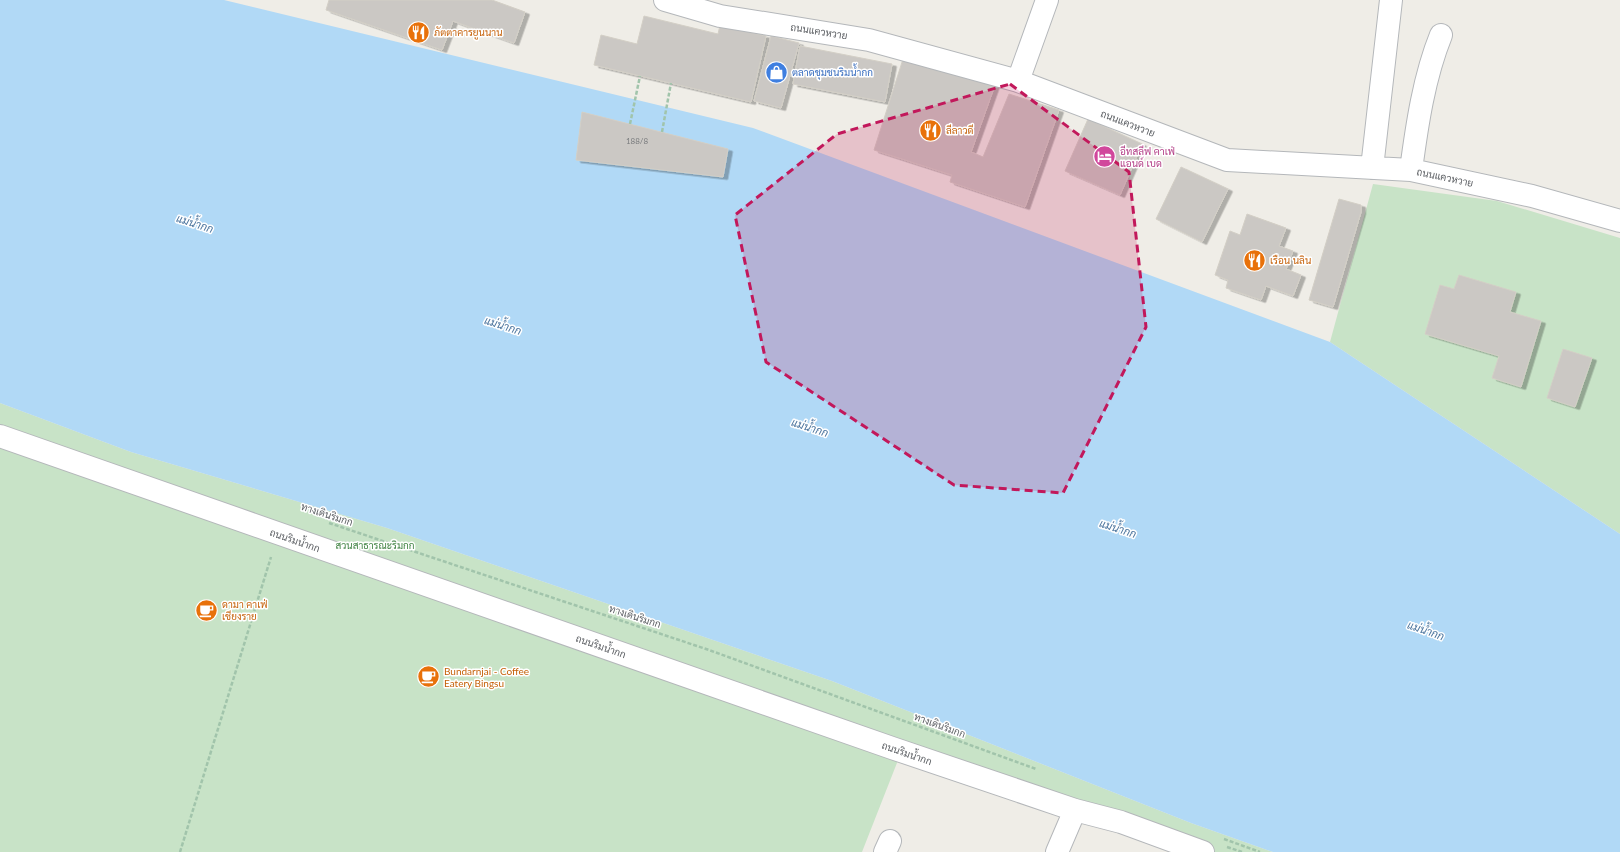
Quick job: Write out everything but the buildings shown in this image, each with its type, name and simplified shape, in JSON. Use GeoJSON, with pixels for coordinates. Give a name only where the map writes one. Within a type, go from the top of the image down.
{"type":"FeatureCollection","features":[{"type":"Feature","properties":{"kind":"street","name":"ถนนแควหวาย"},"geometry":{"type":"LineString","coordinates":[[665,0],[720,16],[869,40],[1018,82],[1227,160],[1411,170],[1532,196],[1620,221]]}},
{"type":"Feature","properties":{"kind":"street"},"geometry":{"type":"LineString","coordinates":[[704,0],[720,16]]}},
{"type":"Feature","properties":{"kind":"street"},"geometry":{"type":"LineString","coordinates":[[1018,82],[1047,0]]}},
{"type":"Feature","properties":{"kind":"street"},"geometry":{"type":"LineString","coordinates":[[1372,168],[1391,0]]}},
{"type":"Feature","properties":{"kind":"street"},"geometry":{"type":"LineString","coordinates":[[1411,170],[1426,84],[1434,51],[1441,35]]}},
{"type":"Feature","properties":{"kind":"street","name":"ถนนริมน้ำกก"},"geometry":{"type":"LineString","coordinates":[[0,436],[278,534],[1075,810],[1121,822],[1203,852]]}},
{"type":"Feature","properties":{"kind":"street"},"geometry":{"type":"LineString","coordinates":[[1057,852],[1075,810]]}},
{"type":"Feature","properties":{"kind":"path"},"geometry":{"type":"LineString","coordinates":[[630,124],[640,76]]}},
{"type":"Feature","properties":{"kind":"path"},"geometry":{"type":"LineString","coordinates":[[662,132],[671,83]]}},
{"type":"Feature","properties":{"kind":"path","name":"ทางเดินริมกก"},"geometry":{"type":"LineString","coordinates":[[327,523],[709,650],[1044,772]]}},
{"type":"Feature","properties":{"kind":"path"},"geometry":{"type":"LineString","coordinates":[[180,852],[278,534]]}},
{"type":"Feature","properties":{"kind":"path"},"geometry":{"type":"LineString","coordinates":[[1223,839],[1260,852]]}},
{"type":"Feature","properties":{"kind":"highlighted area"},"geometry":{"type":"Polygon","coordinates":[[[1010,84],[1129,172],[1146,327],[1063,493],[954,485],[766,362],[735,215],[837,134],[1010,84]]]}},
{"type":"Feature","properties":{"kind":"green space"},"geometry":{"type":"Polygon","coordinates":[[[1373,184],[1497,201],[1620,238],[1620,534],[1330,342],[1373,184]]]}},
{"type":"Feature","properties":{"kind":"green space","name":"สวนสาธารณะริมกก"},"geometry":{"type":"Polygon","coordinates":[[[0,403],[131,452],[387,528],[832,681],[1191,823],[1273,852],[1204,852],[904,745],[862,852],[0,852],[0,403]]]}},
{"type":"Feature","properties":{"kind":"water","name":"แม่น้ำกก"},"geometry":{"type":"Polygon","coordinates":[[[0,0],[224,0],[753,128],[1330,342],[1620,534],[1620,852],[1273,852],[1191,823],[832,681],[387,528],[131,452],[0,403],[0,0]]]}},
{"type":"Feature","properties":{"kind":"place","name":"ภัตตาคารยูนนาน"},"geometry":{"type":"Point","coordinates":[419,32]}},
{"type":"Feature","properties":{"kind":"place","name":"ตลาดชุมชนริมน้ำกก"},"geometry":{"type":"Point","coordinates":[776,72]}},
{"type":"Feature","properties":{"kind":"place","name":"ลีลาวดี"},"geometry":{"type":"Point","coordinates":[930,130]}},
{"type":"Feature","properties":{"kind":"place","name":"อีทสลีฟ คาเฟ่ แอนด์ เบด"},"geometry":{"type":"Point","coordinates":[1104,157]}},
{"type":"Feature","properties":{"kind":"place","name":"เรือน นลิน"},"geometry":{"type":"Point","coordinates":[1255,260]}},
{"type":"Feature","properties":{"kind":"place","name":"ดามา คาเฟ่ เชียงราย"},"geometry":{"type":"Point","coordinates":[207,610]}},
{"type":"Feature","properties":{"kind":"place","name":"Bundarnjai - Coffee Eatery Bingsu"},"geometry":{"type":"Point","coordinates":[429,677]}}]}
